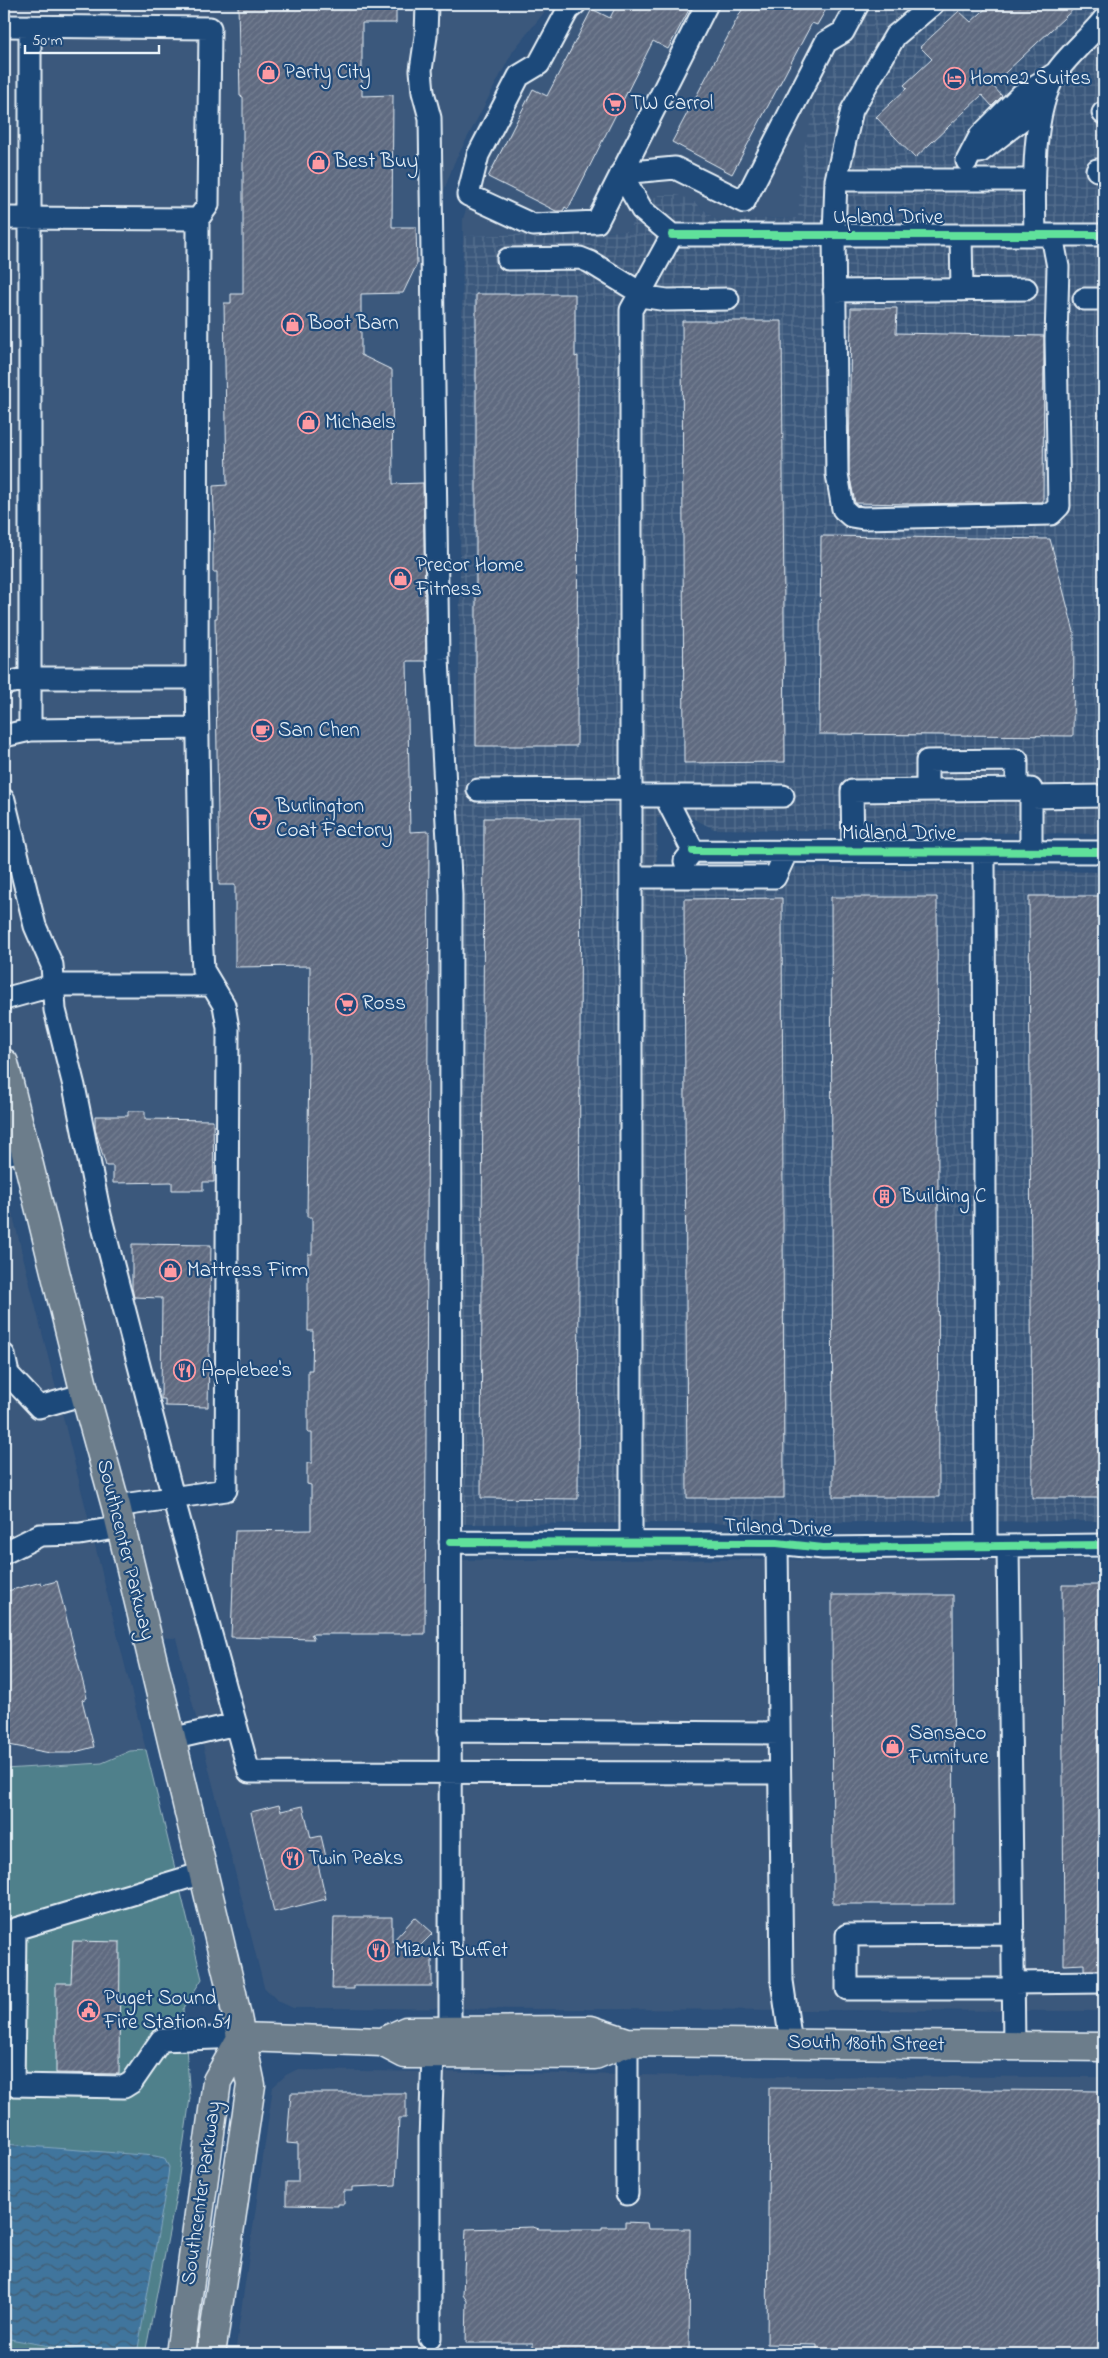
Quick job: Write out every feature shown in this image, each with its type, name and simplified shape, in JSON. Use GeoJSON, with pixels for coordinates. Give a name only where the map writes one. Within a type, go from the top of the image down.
{"type":"FeatureCollection","features":[{"type":"Feature","properties":{"kind":"main road","name":"Southcenter Parkway"},"geometry":{"type":"LineString","coordinates":[[4,1063],[14,1152],[85,1394],[118,1516],[204,1873],[251,2085],[211,2354]]}},
{"type":"Feature","properties":{"kind":"main road","name":"South 180th Street"},"geometry":{"type":"LineString","coordinates":[[382,2042],[406,2031],[450,2033],[591,2030],[627,2042],[1104,2047]]}},
{"type":"Feature","properties":{"kind":"main road","name":"Southcenter Parkway"},"geometry":{"type":"LineString","coordinates":[[180,2354],[217,2081],[242,2038]]}},
{"type":"Feature","properties":{"kind":"main road","name":"South 180th Street"},"geometry":{"type":"LineString","coordinates":[[242,2038],[382,2042],[405,2054],[596,2055],[627,2042]]}},
{"type":"Feature","properties":{"kind":"street"},"geometry":{"type":"LineString","coordinates":[[427,4],[426,36],[421,70],[423,92],[430,118],[438,659],[451,895],[450,2033]]}},
{"type":"Feature","properties":{"kind":"street"},"geometry":{"type":"LineString","coordinates":[[575,4],[568,10],[539,64],[519,76],[478,155],[468,195],[534,225],[597,222],[707,4]]}},
{"type":"Feature","properties":{"kind":"street"},"geometry":{"type":"LineString","coordinates":[[621,173],[675,168],[744,202],[826,42],[843,32],[858,4]]}},
{"type":"Feature","properties":{"kind":"street"},"geometry":{"type":"LineString","coordinates":[[933,4],[894,36],[852,110],[836,180],[834,291],[837,474],[843,509],[851,516],[891,518],[1051,514],[1058,506],[1056,339],[1058,268],[1043,235],[1034,180],[1043,103],[1056,73]]}},
{"type":"Feature","properties":{"kind":"street"},"geometry":{"type":"LineString","coordinates":[[967,161],[980,136],[1021,95],[1056,73],[1104,19]]}},
{"type":"Feature","properties":{"kind":"street"},"geometry":{"type":"LineString","coordinates":[[4,26],[210,28],[208,205],[198,219],[197,728],[203,970],[224,1005],[228,1028],[226,1490],[173,1497],[118,1516],[80,1534],[40,1535],[4,1553]]}},
{"type":"Feature","properties":{"kind":"street"},"geometry":{"type":"LineString","coordinates":[[30,26],[30,730]]}},
{"type":"Feature","properties":{"kind":"street"},"geometry":{"type":"LineString","coordinates":[[944,179],[1043,103]]}},
{"type":"Feature","properties":{"kind":"street"},"geometry":{"type":"LineString","coordinates":[[621,173],[642,210],[672,235],[631,310],[631,1542]]}},
{"type":"Feature","properties":{"kind":"street"},"geometry":{"type":"LineString","coordinates":[[836,180],[1034,180]]}},
{"type":"Feature","properties":{"kind":"street"},"geometry":{"type":"LineString","coordinates":[[4,218],[198,219]]}},
{"type":"Feature","properties":{"kind":"street","name":"Upland Drive"},"geometry":{"type":"LineString","coordinates":[[672,235],[1104,235]]}},
{"type":"Feature","properties":{"kind":"street"},"geometry":{"type":"LineString","coordinates":[[961,235],[962,290]]}},
{"type":"Feature","properties":{"kind":"street"},"geometry":{"type":"LineString","coordinates":[[508,259],[580,258],[590,262],[647,297],[667,300],[728,299]]}},
{"type":"Feature","properties":{"kind":"street"},"geometry":{"type":"LineString","coordinates":[[834,291],[1026,289]]}},
{"type":"Feature","properties":{"kind":"street"},"geometry":{"type":"LineString","coordinates":[[4,684],[30,678],[197,678]]}},
{"type":"Feature","properties":{"kind":"street"},"geometry":{"type":"LineString","coordinates":[[4,736],[30,730],[197,728]]}},
{"type":"Feature","properties":{"kind":"street"},"geometry":{"type":"LineString","coordinates":[[927,790],[927,761],[1017,760],[1024,793],[1031,852]]}},
{"type":"Feature","properties":{"kind":"street"},"geometry":{"type":"LineString","coordinates":[[478,790],[631,793],[665,796],[783,796]]}},
{"type":"Feature","properties":{"kind":"street"},"geometry":{"type":"LineString","coordinates":[[853,851],[852,791],[927,790],[1104,796]]}},
{"type":"Feature","properties":{"kind":"street"},"geometry":{"type":"LineString","coordinates":[[665,796],[694,851],[670,877]]}},
{"type":"Feature","properties":{"kind":"street"},"geometry":{"type":"LineString","coordinates":[[4,800],[35,926],[52,965],[55,986],[55,1010],[74,1086],[100,1215],[173,1497],[249,1772],[779,1773]]}},
{"type":"Feature","properties":{"kind":"street","name":"Midland Drive"},"geometry":{"type":"LineString","coordinates":[[694,851],[1104,852]]}},
{"type":"Feature","properties":{"kind":"street"},"geometry":{"type":"LineString","coordinates":[[631,877],[776,877],[787,851]]}},
{"type":"Feature","properties":{"kind":"street"},"geometry":{"type":"LineString","coordinates":[[984,852],[986,1546]]}},
{"type":"Feature","properties":{"kind":"street"},"geometry":{"type":"LineString","coordinates":[[4,998],[55,986],[210,984]]}},
{"type":"Feature","properties":{"kind":"street"},"geometry":{"type":"LineString","coordinates":[[4,1355],[8,1374],[39,1407],[85,1394]]}},
{"type":"Feature","properties":{"kind":"street","name":"Triland Drive"},"geometry":{"type":"LineString","coordinates":[[450,1542],[777,1543],[823,1548],[1104,1545]]}},
{"type":"Feature","properties":{"kind":"street"},"geometry":{"type":"LineString","coordinates":[[777,1543],[782,1981],[791,2043]]}},
{"type":"Feature","properties":{"kind":"street"},"geometry":{"type":"LineString","coordinates":[[1008,1546],[1014,2046]]}},
{"type":"Feature","properties":{"kind":"street"},"geometry":{"type":"LineString","coordinates":[[172,1739],[236,1724]]}},
{"type":"Feature","properties":{"kind":"street"},"geometry":{"type":"LineString","coordinates":[[449,1731],[779,1733]]}},
{"type":"Feature","properties":{"kind":"street"},"geometry":{"type":"LineString","coordinates":[[204,1873],[15,1929],[13,2085],[124,2086],[132,2082],[161,2040],[242,2038]]}},
{"type":"Feature","properties":{"kind":"street"},"geometry":{"type":"LineString","coordinates":[[1013,1934],[847,1935],[847,1989],[1014,1986],[1104,1982]]}},
{"type":"Feature","properties":{"kind":"street"},"geometry":{"type":"LineString","coordinates":[[627,2042],[627,2194]]}},
{"type":"Feature","properties":{"kind":"street"},"geometry":{"type":"LineString","coordinates":[[430,2338],[430,2140],[433,2054]]}},
{"type":"Feature","properties":{"kind":"shaded area"},"geometry":{"type":"Polygon","coordinates":[[[4,4],[551,4],[513,51],[454,163],[443,193],[440,1560],[1104,1559],[1104,2011],[293,2008],[278,2001],[264,1987],[176,1638],[147,1637],[4,1066],[4,4]]]}},
{"type":"Feature","properties":{"kind":"shaded area"},"geometry":{"type":"Polygon","coordinates":[[[570,4],[873,4],[847,40],[799,211],[799,218],[716,220],[692,200],[636,214],[628,231],[463,236],[463,219],[505,81],[570,4]]]}},
{"type":"Feature","properties":{"kind":"shaded area"},"geometry":{"type":"Polygon","coordinates":[[[873,4],[1104,4],[1104,834],[714,829],[690,817],[657,818],[657,865],[1104,872],[1104,1521],[459,1524],[458,802],[463,236],[628,231],[636,214],[648,201],[659,195],[677,195],[692,200],[716,220],[798,218],[803,153],[817,95],[847,40],[873,4]]]}},
{"type":"Feature","properties":{"kind":"shaded area"},"geometry":{"type":"Polygon","coordinates":[[[4,1180],[146,1750],[130,1751],[102,1763],[4,1769],[4,1180]]]}},
{"type":"Feature","properties":{"kind":"shaded area"},"geometry":{"type":"Polygon","coordinates":[[[296,2070],[699,2076],[1104,2077],[1104,2354],[235,2354],[273,2087],[286,2075],[296,2070]]]}},
{"type":"Feature","properties":{"kind":"green space"},"geometry":{"type":"Polygon","coordinates":[[[146,1750],[202,1979],[183,2009],[190,2098],[176,2197],[145,2354],[4,2354],[4,1769],[102,1763],[130,1751],[146,1750]]]}},
{"type":"Feature","properties":{"kind":"water"},"geometry":{"type":"Polygon","coordinates":[[[4,2144],[164,2158],[169,2167],[168,2176],[137,2354],[95,2354],[4,2338],[4,2144]]]}},
{"type":"Feature","properties":{"kind":"building"},"geometry":{"type":"Polygon","coordinates":[[[238,4],[396,4],[396,23],[362,23],[362,96],[393,95],[392,227],[416,227],[417,264],[403,293],[361,294],[361,355],[392,370],[393,484],[423,483],[426,661],[407,661],[410,832],[429,831],[425,1634],[311,1634],[314,1639],[231,1637],[235,1531],[311,1530],[311,1485],[307,1484],[307,1463],[312,1463],[312,1433],[308,1433],[308,1370],[312,1370],[313,1331],[308,1331],[308,1254],[312,1254],[312,1217],[307,1217],[310,966],[235,967],[235,885],[219,885],[215,618],[217,618],[217,572],[213,572],[213,534],[215,534],[213,486],[227,485],[224,303],[231,303],[231,294],[243,294],[243,97],[240,96],[238,4]]]}},
{"type":"Feature","properties":{"kind":"building"},"geometry":{"type":"Polygon","coordinates":[[[617,4],[692,4],[668,49],[653,41],[568,209],[565,207],[563,211],[556,211],[488,177],[533,89],[547,96],[592,9],[610,18],[617,4]]]}},
{"type":"Feature","properties":{"kind":"building"},"geometry":{"type":"Polygon","coordinates":[[[745,4],[829,4],[817,25],[812,23],[732,174],[672,142],[745,4]]]}},
{"type":"Feature","properties":{"kind":"building","name":"Home2 Suites"},"geometry":{"type":"Polygon","coordinates":[[[991,4],[1079,4],[992,85],[1002,96],[992,106],[982,95],[915,158],[876,117],[907,88],[904,85],[932,59],[920,47],[959,11],[971,22],[991,4]]]}},
{"type":"Feature","properties":{"kind":"building"},"geometry":{"type":"Polygon","coordinates":[[[476,294],[575,294],[575,357],[578,356],[577,746],[476,746],[476,294]]]}},
{"type":"Feature","properties":{"kind":"building"},"geometry":{"type":"Polygon","coordinates":[[[851,308],[897,308],[896,333],[1044,336],[1043,502],[855,503],[849,473],[851,308]]]}},
{"type":"Feature","properties":{"kind":"building"},"geometry":{"type":"Polygon","coordinates":[[[682,321],[782,321],[785,762],[684,763],[682,321]]]}},
{"type":"Feature","properties":{"kind":"building"},"geometry":{"type":"Polygon","coordinates":[[[821,536],[1050,539],[1074,632],[1073,736],[819,734],[821,536]]]}},
{"type":"Feature","properties":{"kind":"building"},"geometry":{"type":"Polygon","coordinates":[[[484,818],[581,818],[578,1499],[481,1498],[484,818]]]}},
{"type":"Feature","properties":{"kind":"building"},"geometry":{"type":"Polygon","coordinates":[[[1029,896],[1104,896],[1104,1498],[1032,1498],[1029,896]]]}},
{"type":"Feature","properties":{"kind":"building","name":"Building C"},"geometry":{"type":"Polygon","coordinates":[[[831,897],[937,897],[939,1497],[833,1497],[831,897]]]}},
{"type":"Feature","properties":{"kind":"building"},"geometry":{"type":"Polygon","coordinates":[[[782,898],[784,1498],[687,1498],[684,899],[782,898]]]}},
{"type":"Feature","properties":{"kind":"building"},"geometry":{"type":"Polygon","coordinates":[[[128,1111],[145,1111],[145,1119],[213,1120],[214,1182],[203,1182],[203,1190],[172,1190],[172,1182],[113,1183],[113,1166],[106,1166],[95,1129],[95,1116],[128,1116],[128,1111]]]}},
{"type":"Feature","properties":{"kind":"building"},"geometry":{"type":"Polygon","coordinates":[[[132,1244],[211,1245],[208,1407],[165,1406],[165,1399],[161,1399],[162,1298],[134,1297],[132,1288],[132,1244]]]}},
{"type":"Feature","properties":{"kind":"building"},"geometry":{"type":"Polygon","coordinates":[[[57,1581],[87,1698],[82,1700],[94,1747],[71,1753],[50,1753],[4,1744],[4,1592],[41,1582],[42,1585],[57,1581]]]}},
{"type":"Feature","properties":{"kind":"building"},"geometry":{"type":"Polygon","coordinates":[[[1062,1585],[1104,1585],[1104,1970],[1084,1970],[1084,1964],[1064,1965],[1062,1585]]]}},
{"type":"Feature","properties":{"kind":"building","name":"Sansaco Furniture"},"geometry":{"type":"Polygon","coordinates":[[[832,1595],[953,1595],[954,1904],[833,1904],[832,1595]]]}},
{"type":"Feature","properties":{"kind":"building","name":"Twin Peaks"},"geometry":{"type":"Polygon","coordinates":[[[279,1805],[281,1811],[303,1806],[311,1838],[321,1836],[326,1857],[317,1860],[326,1899],[274,1912],[251,1812],[279,1805]]]}},
{"type":"Feature","properties":{"kind":"building","name":"Mizuki Buffet"},"geometry":{"type":"Polygon","coordinates":[[[334,1917],[392,1917],[392,1942],[415,1917],[433,1933],[409,1957],[432,1956],[432,1986],[354,1986],[354,1989],[332,1989],[334,1917]]]}},
{"type":"Feature","properties":{"kind":"building","name":"Puget Sound Fire Station 51"},"geometry":{"type":"Polygon","coordinates":[[[73,1941],[120,1942],[119,2074],[56,2073],[56,1983],[71,1983],[73,1941]]]}},
{"type":"Feature","properties":{"kind":"building"},"geometry":{"type":"Polygon","coordinates":[[[769,2088],[1104,2091],[1104,2354],[817,2354],[817,2345],[767,2344],[769,2088]]]}},
{"type":"Feature","properties":{"kind":"building"},"geometry":{"type":"Polygon","coordinates":[[[291,2093],[406,2093],[406,2118],[399,2118],[396,2185],[352,2187],[352,2191],[344,2191],[344,2204],[338,2204],[338,2206],[286,2205],[286,2182],[298,2182],[298,2144],[287,2143],[291,2093]]]}},
{"type":"Feature","properties":{"kind":"building"},"geometry":{"type":"Polygon","coordinates":[[[625,2222],[647,2223],[648,2229],[690,2229],[689,2354],[533,2354],[533,2343],[466,2343],[467,2301],[463,2295],[466,2229],[533,2227],[539,2229],[602,2229],[602,2227],[625,2227],[625,2222]]]}},
{"type":"Feature","properties":{"kind":"cycle path"},"geometry":{"type":"LineString","coordinates":[[672,235],[1104,235]]}},
{"type":"Feature","properties":{"kind":"cycle path"},"geometry":{"type":"LineString","coordinates":[[693,851],[1104,852]]}},
{"type":"Feature","properties":{"kind":"cycle path"},"geometry":{"type":"LineString","coordinates":[[450,1542],[777,1543],[823,1548],[1104,1545]]}},
{"type":"Feature","properties":{"kind":"place","name":"Party City"},"geometry":{"type":"Point","coordinates":[268,73]}},
{"type":"Feature","properties":{"kind":"place","name":"Home2 Suites"},"geometry":{"type":"Point","coordinates":[954,79]}},
{"type":"Feature","properties":{"kind":"place","name":"TW Carrol"},"geometry":{"type":"Point","coordinates":[614,104]}},
{"type":"Feature","properties":{"kind":"place","name":"Best Buy"},"geometry":{"type":"Point","coordinates":[318,162]}},
{"type":"Feature","properties":{"kind":"place","name":"Boot Barn"},"geometry":{"type":"Point","coordinates":[292,324]}},
{"type":"Feature","properties":{"kind":"place","name":"Michaels"},"geometry":{"type":"Point","coordinates":[309,423]}},
{"type":"Feature","properties":{"kind":"place","name":"Precor Home Fitness"},"geometry":{"type":"Point","coordinates":[400,578]}},
{"type":"Feature","properties":{"kind":"place","name":"San Chen"},"geometry":{"type":"Point","coordinates":[262,731]}},
{"type":"Feature","properties":{"kind":"place","name":"Burlington Coat Factory"},"geometry":{"type":"Point","coordinates":[260,819]}},
{"type":"Feature","properties":{"kind":"place","name":"Ross"},"geometry":{"type":"Point","coordinates":[346,1004]}},
{"type":"Feature","properties":{"kind":"place","name":"Building C"},"geometry":{"type":"Point","coordinates":[885,1197]}},
{"type":"Feature","properties":{"kind":"place","name":"Mattress Firm"},"geometry":{"type":"Point","coordinates":[171,1271]}},
{"type":"Feature","properties":{"kind":"place","name":"Applebee's"},"geometry":{"type":"Point","coordinates":[185,1371]}},
{"type":"Feature","properties":{"kind":"place","name":"Sansaco Furniture"},"geometry":{"type":"Point","coordinates":[893,1746]}},
{"type":"Feature","properties":{"kind":"place","name":"Twin Peaks"},"geometry":{"type":"Point","coordinates":[292,1859]}},
{"type":"Feature","properties":{"kind":"place","name":"Mizuki Buffet"},"geometry":{"type":"Point","coordinates":[379,1951]}},
{"type":"Feature","properties":{"kind":"place","name":"Puget Sound Fire Station 51"},"geometry":{"type":"Point","coordinates":[88,2011]}}]}
